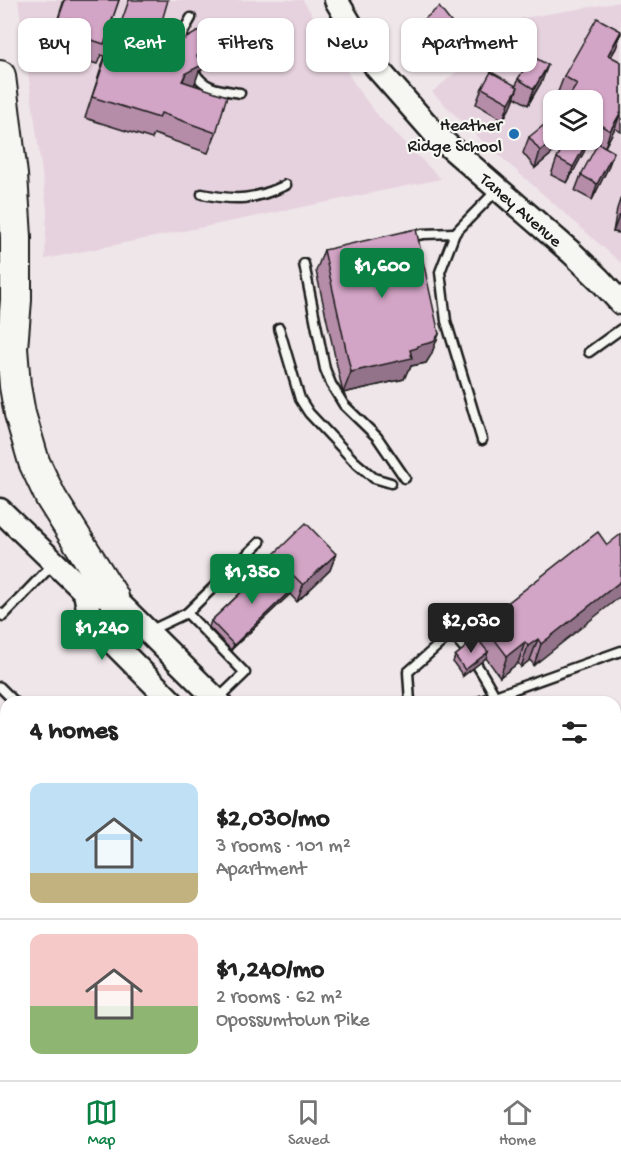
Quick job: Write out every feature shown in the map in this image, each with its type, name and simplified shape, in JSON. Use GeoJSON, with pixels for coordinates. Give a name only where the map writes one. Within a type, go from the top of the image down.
{"type":"FeatureCollection","features":[{"type":"Feature","properties":{"kind":"highway"},"geometry":{"type":"LineString","coordinates":[[0,76],[12,175],[16,237],[16,300],[6,358],[34,462],[99,595]]}},
{"type":"Feature","properties":{"kind":"street","name":"Taney Avenue"},"geometry":{"type":"LineString","coordinates":[[336,0],[376,67],[436,135],[586,266],[621,303]]}},
{"type":"Feature","properties":{"kind":"street"},"geometry":{"type":"LineString","coordinates":[[0,510],[54,562],[148,632],[212,696]]}},
{"type":"Feature","properties":{"kind":"street"},"geometry":{"type":"LineString","coordinates":[[99,595],[90,620],[166,696]]}},
{"type":"Feature","properties":{"kind":"lane"},"geometry":{"type":"LineString","coordinates":[[186,55],[182,48],[182,34],[191,18]]}},
{"type":"Feature","properties":{"kind":"lane"},"geometry":{"type":"LineString","coordinates":[[195,73],[200,81],[212,89],[240,93]]}},
{"type":"Feature","properties":{"kind":"lane"},"geometry":{"type":"LineString","coordinates":[[202,194],[230,200],[249,198],[268,194],[286,185]]}},
{"type":"Feature","properties":{"kind":"lane"},"geometry":{"type":"LineString","coordinates":[[482,440],[446,321],[440,272],[455,233],[497,189]]}},
{"type":"Feature","properties":{"kind":"lane"},"geometry":{"type":"LineString","coordinates":[[405,238],[423,234],[455,233]]}},
{"type":"Feature","properties":{"kind":"lane"},"geometry":{"type":"LineString","coordinates":[[304,264],[325,369],[331,384],[344,405],[377,438],[405,477]]}},
{"type":"Feature","properties":{"kind":"lane"},"geometry":{"type":"LineString","coordinates":[[279,328],[300,399],[309,413],[367,473],[374,478],[391,483]]}},
{"type":"Feature","properties":{"kind":"lane"},"geometry":{"type":"LineString","coordinates":[[589,352],[621,329]]}},
{"type":"Feature","properties":{"kind":"lane"},"geometry":{"type":"LineString","coordinates":[[148,632],[187,613],[260,542]]}},
{"type":"Feature","properties":{"kind":"lane"},"geometry":{"type":"LineString","coordinates":[[1,615],[54,562]]}},
{"type":"Feature","properties":{"kind":"lane"},"geometry":{"type":"LineString","coordinates":[[187,613],[245,673],[222,696]]}},
{"type":"Feature","properties":{"kind":"lane"},"geometry":{"type":"LineString","coordinates":[[410,696],[408,672],[451,634],[484,676],[495,696],[621,651]]}},
{"type":"Feature","properties":{"kind":"shaded area"},"geometry":{"type":"Polygon","coordinates":[[[18,0],[303,0],[314,18],[306,18],[306,72],[347,72],[380,118],[441,179],[45,259],[47,209],[28,72],[91,72],[91,18],[20,18],[18,0]]]}},
{"type":"Feature","properties":{"kind":"shaded area","name":"Heather Ridge School"},"geometry":{"type":"Polygon","coordinates":[[[621,2],[621,263],[469,129],[432,92],[456,72],[537,72],[537,18],[522,18],[621,2]]]}},
{"type":"Feature","properties":{"kind":"building"},"geometry":{"type":"Polygon","coordinates":[[[65,0],[119,0],[113,18],[103,18],[103,44],[91,40],[91,18],[59,18],[65,0]]]}},
{"type":"Feature","properties":{"kind":"building"},"geometry":{"type":"Polygon","coordinates":[[[129,0],[168,0],[163,18],[123,18],[129,0]]]}},
{"type":"Feature","properties":{"kind":"building"},"geometry":{"type":"Polygon","coordinates":[[[439,7],[448,18],[426,18],[439,7]]]}},
{"type":"Feature","properties":{"kind":"building"},"geometry":{"type":"Polygon","coordinates":[[[597,18],[621,31],[608,55],[621,62],[621,112],[610,131],[603,127],[603,90],[573,90],[577,84],[564,76],[597,18]]]}},
{"type":"Feature","properties":{"kind":"building"},"geometry":{"type":"Polygon","coordinates":[[[197,32],[197,68],[186,73],[182,81],[227,96],[216,133],[161,113],[159,118],[92,97],[103,65],[103,72],[185,72],[185,39],[197,32]]]}},
{"type":"Feature","properties":{"kind":"building"},"geometry":{"type":"Polygon","coordinates":[[[537,59],[548,65],[534,89],[518,79],[522,72],[537,72],[537,59]]]}},
{"type":"Feature","properties":{"kind":"building"},"geometry":{"type":"Polygon","coordinates":[[[491,72],[518,87],[509,103],[482,88],[491,72]]]}},
{"type":"Feature","properties":{"kind":"building"},"geometry":{"type":"Polygon","coordinates":[[[543,126],[543,149],[540,151],[529,137],[543,126]]]}},
{"type":"Feature","properties":{"kind":"building"},"geometry":{"type":"Polygon","coordinates":[[[603,146],[614,152],[597,184],[581,175],[594,150],[603,150],[603,146]]]}},
{"type":"Feature","properties":{"kind":"building"},"geometry":{"type":"Polygon","coordinates":[[[561,150],[582,150],[573,167],[557,158],[561,150]]]}},
{"type":"Feature","properties":{"kind":"building"},"geometry":{"type":"Polygon","coordinates":[[[416,229],[439,334],[433,342],[410,350],[412,358],[351,372],[324,250],[416,229]]]}},
{"type":"Feature","properties":{"kind":"building"},"geometry":{"type":"Polygon","coordinates":[[[306,523],[336,554],[303,585],[273,555],[306,523]]]}},
{"type":"Feature","properties":{"kind":"building"},"geometry":{"type":"Polygon","coordinates":[[[598,532],[607,545],[621,534],[621,581],[541,644],[538,639],[528,646],[525,642],[507,656],[482,623],[598,532]]]}},
{"type":"Feature","properties":{"kind":"building"},"geometry":{"type":"Polygon","coordinates":[[[270,565],[292,589],[234,645],[211,621],[270,565]]]}},
{"type":"Feature","properties":{"kind":"building"},"geometry":{"type":"Polygon","coordinates":[[[477,638],[488,652],[465,670],[455,656],[477,638]]]}},
{"type":"Feature","properties":{"kind":"place","name":"Heather Ridge School"},"geometry":{"type":"Point","coordinates":[514,134]}}]}
